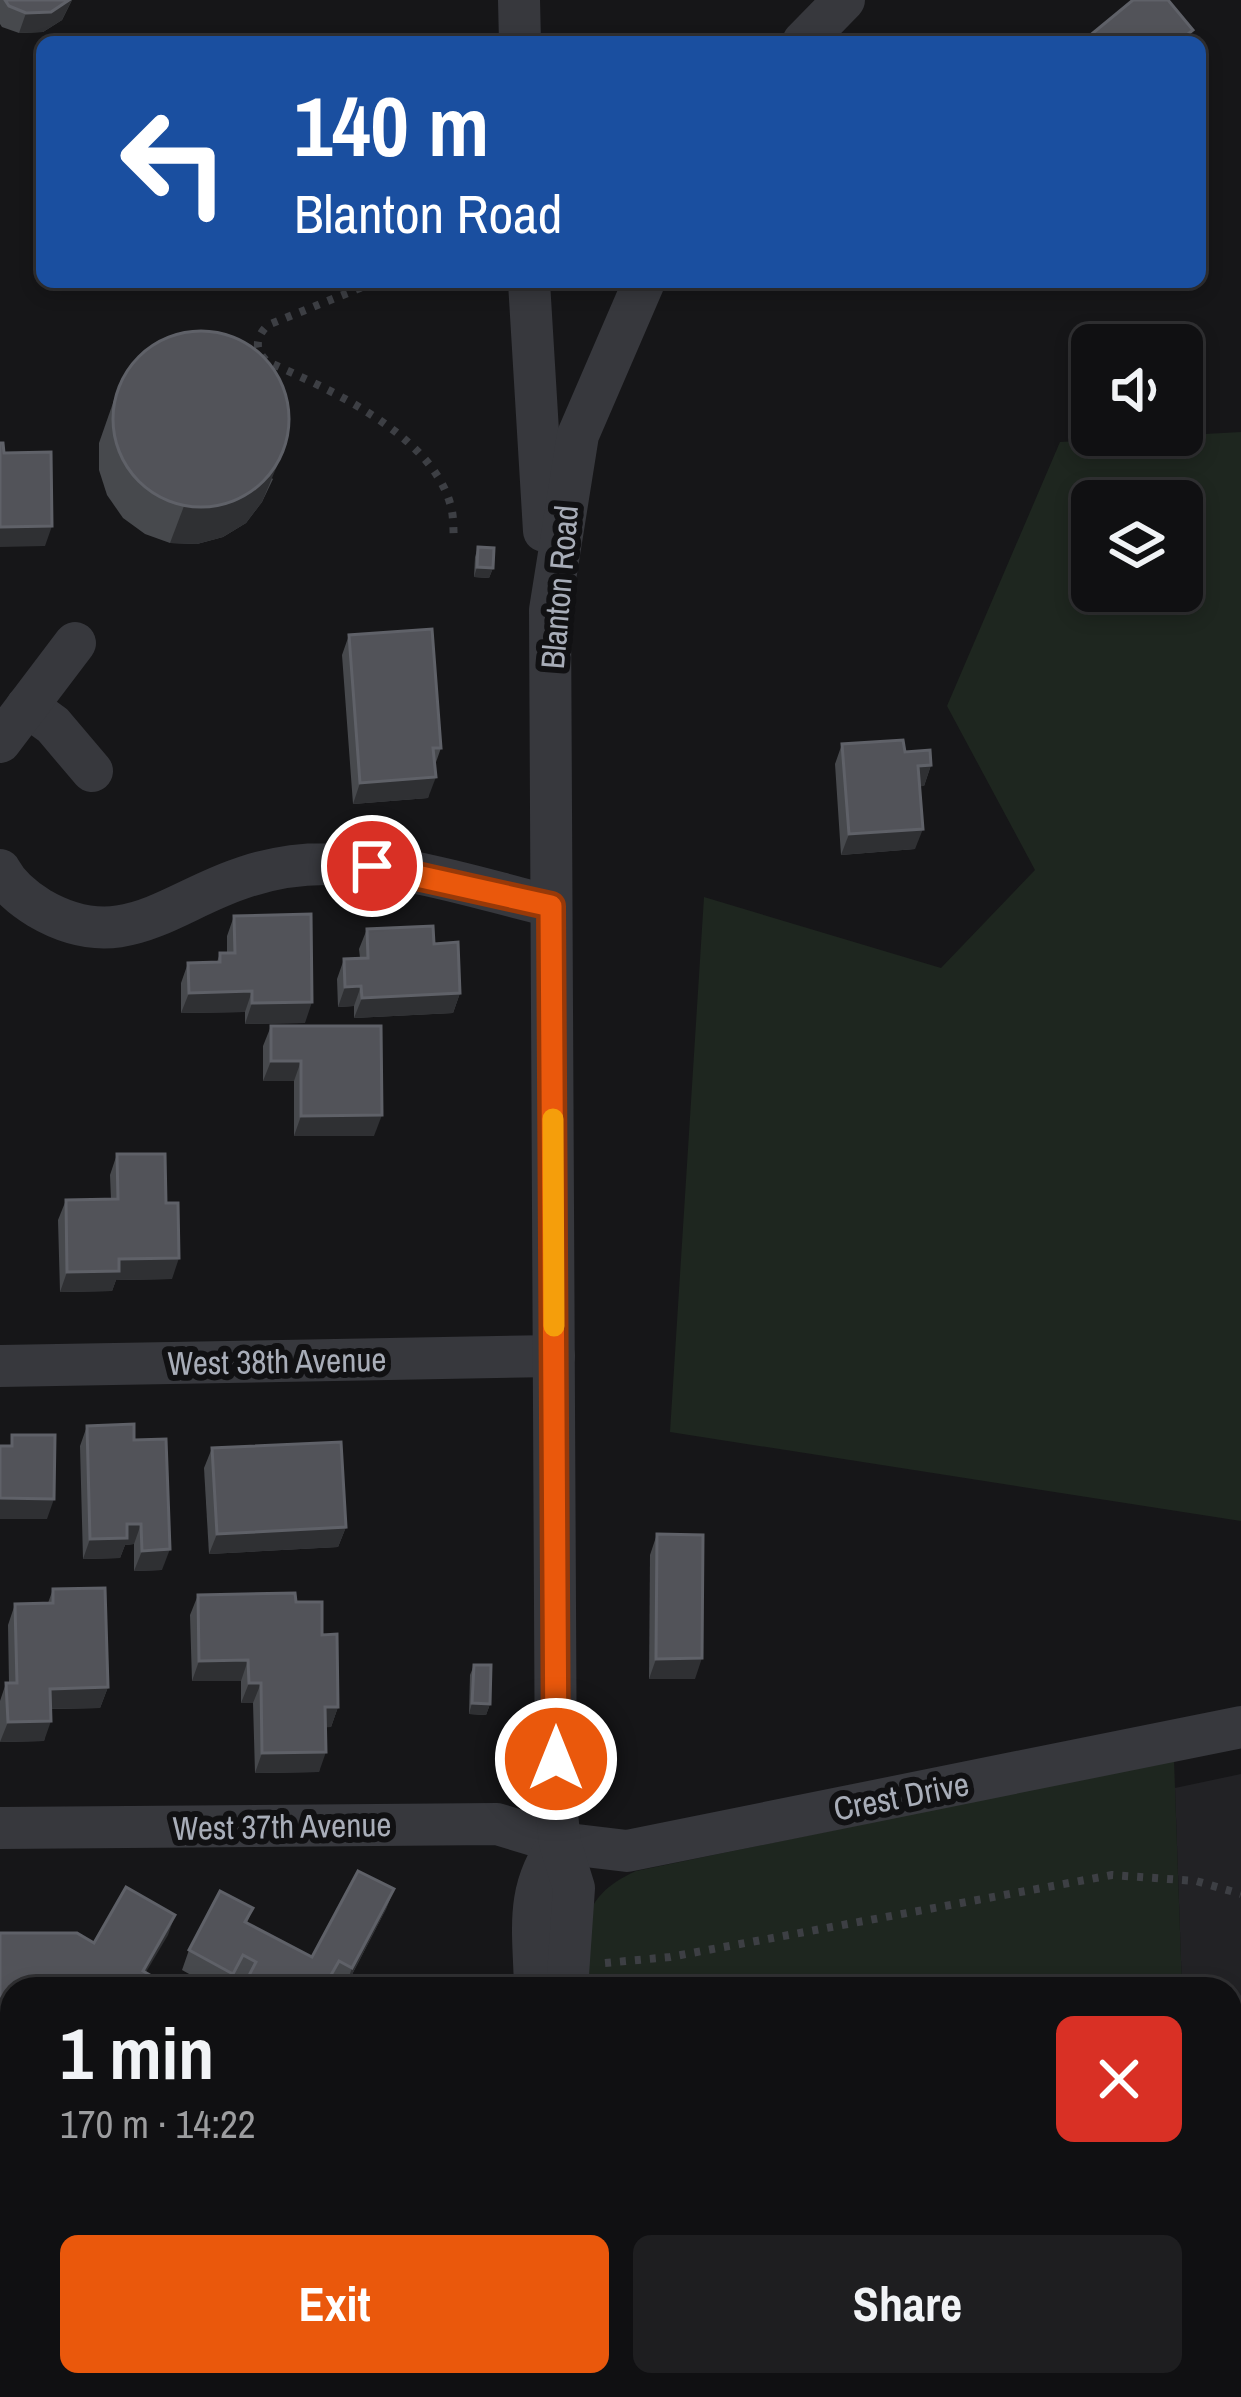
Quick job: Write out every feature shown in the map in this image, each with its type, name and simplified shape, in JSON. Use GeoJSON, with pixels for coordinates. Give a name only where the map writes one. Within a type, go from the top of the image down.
{"type":"FeatureCollection","features":[{"type":"Feature","properties":{"kind":"street"},"geometry":{"type":"LineString","coordinates":[[519,0],[520,36]]}},
{"type":"Feature","properties":{"kind":"street"},"geometry":{"type":"LineString","coordinates":[[809,36],[844,0]]}},
{"type":"Feature","properties":{"kind":"street"},"geometry":{"type":"LineString","coordinates":[[529,288],[550,610]]}},
{"type":"Feature","properties":{"kind":"street","name":"Blanton Road"},"geometry":{"type":"LineString","coordinates":[[567,1977],[574,1888],[560,1843],[550,610],[578,435],[641,288]]}},
{"type":"Feature","properties":{"kind":"street"},"geometry":{"type":"LineString","coordinates":[[0,742],[75,643]]}},
{"type":"Feature","properties":{"kind":"street"},"geometry":{"type":"LineString","coordinates":[[26,706],[53,725],[92,770]]}},
{"type":"Feature","properties":{"kind":"street"},"geometry":{"type":"LineString","coordinates":[[0,871],[38,907],[93,927],[160,917],[244,877],[290,866],[332,863],[417,874],[551,906]]}},
{"type":"Feature","properties":{"kind":"street","name":"West 38th Avenue"},"geometry":{"type":"LineString","coordinates":[[0,1366],[554,1356]]}},
{"type":"Feature","properties":{"kind":"street","name":"Crest Drive"},"geometry":{"type":"LineString","coordinates":[[560,1843],[628,1851],[1241,1727]]}},
{"type":"Feature","properties":{"kind":"street","name":"West 37th Avenue"},"geometry":{"type":"LineString","coordinates":[[1,1828],[497,1823],[560,1843]]}},
{"type":"Feature","properties":{"kind":"street"},"geometry":{"type":"LineString","coordinates":[[535,1977],[534,1888],[541,1868],[560,1843]]}},
{"type":"Feature","properties":{"kind":"path"},"geometry":{"type":"LineString","coordinates":[[360,288],[268,325],[257,349],[268,362],[361,408],[412,447],[449,499],[454,541]]}},
{"type":"Feature","properties":{"kind":"path"},"geometry":{"type":"LineString","coordinates":[[569,1935],[594,1938],[590,1962],[626,1963],[1112,1875],[1196,1881],[1241,1894]]}},
{"type":"Feature","properties":{"kind":"shaded area"},"geometry":{"type":"Polygon","coordinates":[[[1241,432],[1241,1521],[670,1432],[704,897],[941,968],[1035,870],[947,706],[1060,442],[1071,441],[1071,456],[1203,456],[1203,434],[1241,432]]]}},
{"type":"Feature","properties":{"kind":"shaded area"},"geometry":{"type":"Polygon","coordinates":[[[1174,1760],[1182,1977],[580,1977],[584,1933],[593,1905],[617,1881],[636,1871],[1174,1760]]]}},
{"type":"Feature","properties":{"kind":"shaded area"},"geometry":{"type":"Polygon","coordinates":[[[1241,1774],[1241,1977],[1182,1977],[1175,1788],[1241,1774]]]}},
{"type":"Feature","properties":{"kind":"building"},"geometry":{"type":"Polygon","coordinates":[[[5,0],[69,0],[51,12],[26,13],[5,0]]]}},
{"type":"Feature","properties":{"kind":"building"},"geometry":{"type":"Polygon","coordinates":[[[1133,0],[1168,0],[1193,30],[1186,36],[1089,36],[1133,0]]]}},
{"type":"Feature","properties":{"kind":"building"},"geometry":{"type":"Polygon","coordinates":[[[201,331],[235,338],[263,357],[282,385],[289,419],[282,453],[263,481],[235,500],[201,507],[167,500],[139,481],[120,453],[113,419],[120,385],[139,357],[167,338],[201,331]]]}},
{"type":"Feature","properties":{"kind":"building"},"geometry":{"type":"Polygon","coordinates":[[[0,443],[4,453],[51,452],[52,526],[0,527],[0,443]]]}},
{"type":"Feature","properties":{"kind":"building"},"geometry":{"type":"Polygon","coordinates":[[[478,547],[494,548],[493,568],[477,567],[478,547]]]}},
{"type":"Feature","properties":{"kind":"building"},"geometry":{"type":"Polygon","coordinates":[[[432,629],[441,748],[433,748],[436,777],[360,783],[349,635],[432,629]]]}},
{"type":"Feature","properties":{"kind":"building"},"geometry":{"type":"Polygon","coordinates":[[[903,740],[905,752],[930,750],[931,765],[918,766],[923,829],[849,834],[842,744],[903,740]]]}},
{"type":"Feature","properties":{"kind":"building"},"geometry":{"type":"Polygon","coordinates":[[[311,914],[312,1002],[252,1003],[252,991],[189,993],[188,963],[220,962],[220,953],[235,953],[234,916],[311,914]]]}},
{"type":"Feature","properties":{"kind":"building"},"geometry":{"type":"Polygon","coordinates":[[[433,926],[434,944],[458,942],[460,993],[362,998],[361,986],[345,987],[344,959],[368,958],[367,929],[433,926]]]}},
{"type":"Feature","properties":{"kind":"building"},"geometry":{"type":"Polygon","coordinates":[[[271,1026],[381,1026],[382,1115],[301,1116],[301,1061],[271,1061],[271,1026]]]}},
{"type":"Feature","properties":{"kind":"building"},"geometry":{"type":"Polygon","coordinates":[[[117,1154],[165,1154],[166,1203],[178,1203],[179,1258],[119,1259],[119,1271],[67,1272],[66,1200],[118,1199],[117,1154]]]}},
{"type":"Feature","properties":{"kind":"building"},"geometry":{"type":"Polygon","coordinates":[[[134,1424],[134,1440],[166,1439],[170,1549],[142,1551],[141,1524],[127,1524],[127,1538],[90,1539],[87,1426],[134,1424]]]}},
{"type":"Feature","properties":{"kind":"building"},"geometry":{"type":"Polygon","coordinates":[[[12,1435],[55,1435],[54,1499],[0,1498],[0,1446],[12,1446],[12,1435]]]}},
{"type":"Feature","properties":{"kind":"building"},"geometry":{"type":"Polygon","coordinates":[[[341,1442],[346,1527],[217,1534],[212,1448],[341,1442]]]}},
{"type":"Feature","properties":{"kind":"building"},"geometry":{"type":"Polygon","coordinates":[[[657,1534],[703,1535],[702,1658],[656,1659],[657,1534]]]}},
{"type":"Feature","properties":{"kind":"building"},"geometry":{"type":"Polygon","coordinates":[[[105,1588],[108,1687],[50,1689],[51,1721],[8,1722],[6,1683],[17,1683],[15,1604],[53,1603],[53,1589],[105,1588]]]}},
{"type":"Feature","properties":{"kind":"building"},"geometry":{"type":"Polygon","coordinates":[[[295,1593],[296,1602],[322,1602],[322,1635],[337,1634],[338,1707],[325,1707],[326,1752],[262,1753],[261,1683],[249,1683],[248,1660],[199,1661],[198,1595],[295,1593]]]}},
{"type":"Feature","properties":{"kind":"building"},"geometry":{"type":"Polygon","coordinates":[[[474,1665],[491,1665],[490,1704],[472,1703],[474,1665]]]}},
{"type":"Feature","properties":{"kind":"building"},"geometry":{"type":"Polygon","coordinates":[[[358,1871],[394,1889],[352,1968],[339,1961],[330,1977],[248,1977],[256,1962],[243,1955],[233,1974],[189,1950],[220,1891],[253,1908],[245,1922],[312,1957],[358,1871]]]}},
{"type":"Feature","properties":{"kind":"building"},"geometry":{"type":"Polygon","coordinates":[[[126,1887],[175,1915],[143,1971],[153,1977],[0,1977],[0,1933],[77,1933],[94,1943],[126,1887]]]}},
{"type":"Feature","properties":{"kind":"slow traffic"},"geometry":{"type":"LineString","coordinates":[[553,1119],[554,1326]]}},
{"type":"Feature","properties":{"kind":"route"},"geometry":{"type":"LineString","coordinates":[[372,866],[551,906],[556,1759]]}}]}
